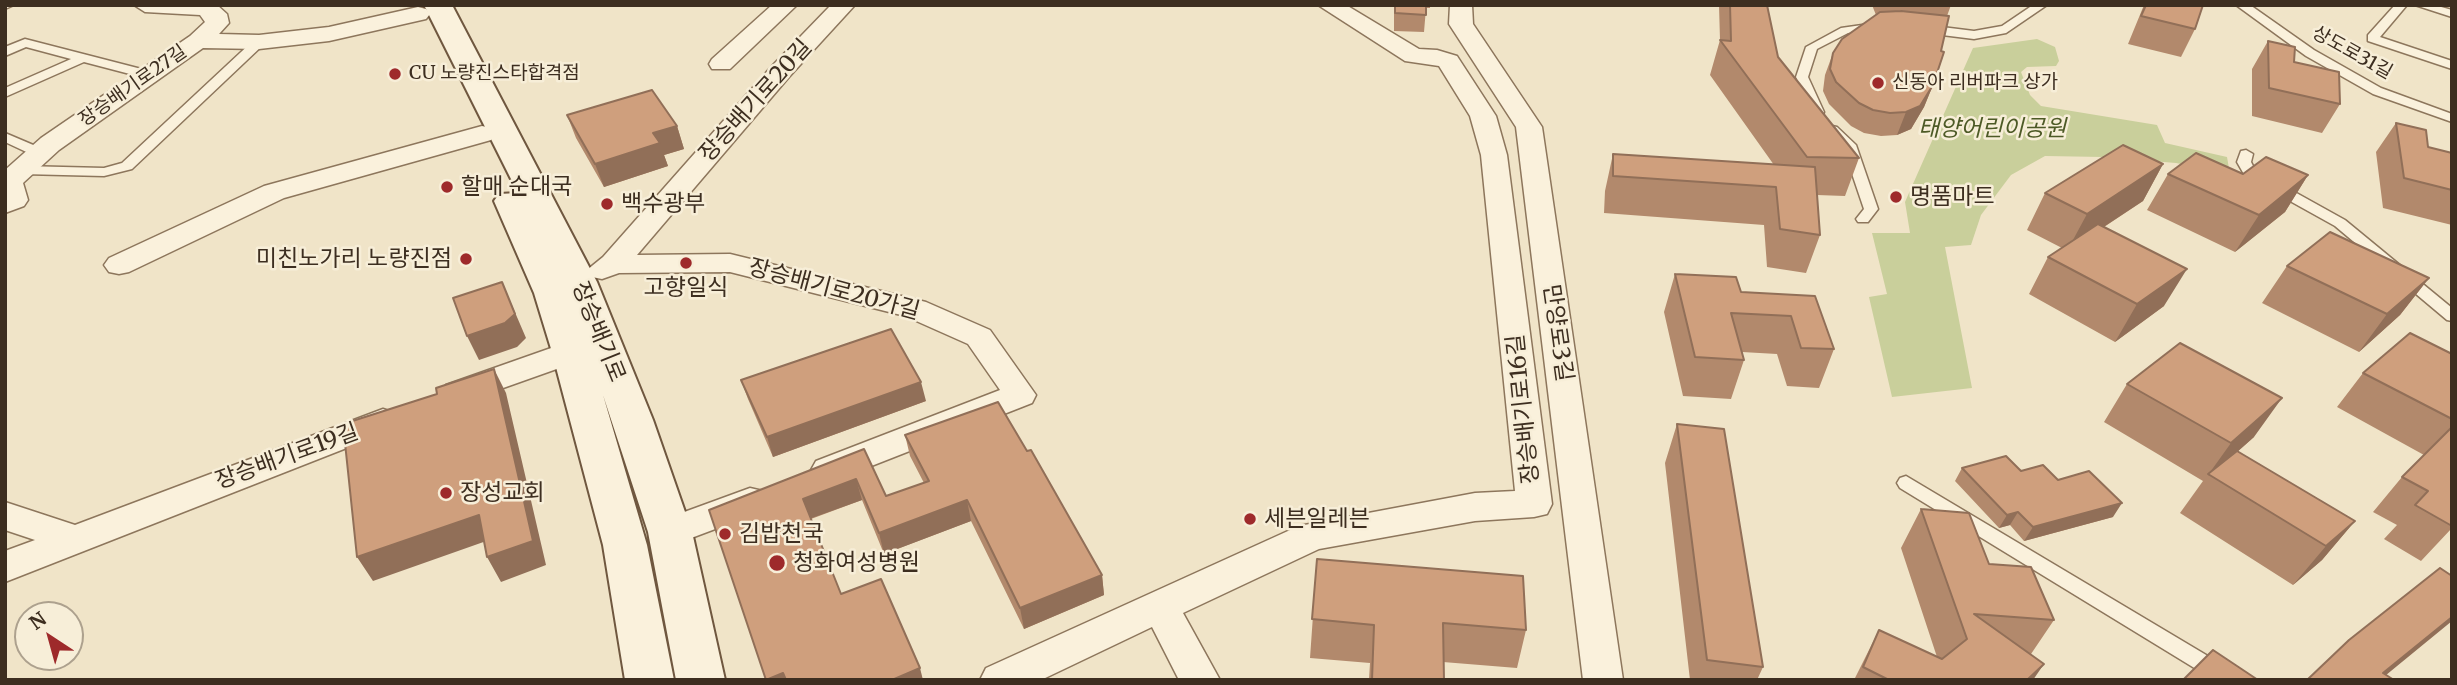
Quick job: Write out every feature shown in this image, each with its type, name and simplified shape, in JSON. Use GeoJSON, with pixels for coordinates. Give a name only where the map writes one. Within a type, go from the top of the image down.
{"type":"FeatureCollection","features":[{"type":"Feature","properties":{"kind":"street","name":"장승배기로27길"},"geometry":{"type":"LineString","coordinates":[[31,161],[198,41],[217,23],[215,14],[205,8],[145,5]]}},
{"type":"Feature","properties":{"kind":"street"},"geometry":{"type":"LineString","coordinates":[[721,64],[786,5]]}},
{"type":"Feature","properties":{"kind":"street","name":"장승배기로20길"},"geometry":{"type":"LineString","coordinates":[[579,282],[613,264],[780,72],[844,5]]}},
{"type":"Feature","properties":{"kind":"street","name":"장승배기로16길"},"geometry":{"type":"LineString","coordinates":[[1000,680],[1312,536],[1475,507],[1534,504],[1494,155],[1483,116],[1448,61],[1437,57],[1413,56],[1329,5]]}},
{"type":"Feature","properties":{"kind":"street","name":"만양로3길"},"geometry":{"type":"LineString","coordinates":[[1461,5],[1461,24],[1529,127],[1603,680]]}},
{"type":"Feature","properties":{"kind":"street"},"geometry":{"type":"LineString","coordinates":[[198,41],[259,41],[329,34],[423,8]]}},
{"type":"Feature","properties":{"kind":"street","name":"장승배기로"},"geometry":{"type":"LineString","coordinates":[[423,8],[552,293],[625,545],[650,680]]}},
{"type":"Feature","properties":{"kind":"street","name":"장승배기로"},"geometry":{"type":"LineString","coordinates":[[423,8],[509,140],[579,282],[633,420],[670,532],[701,680]]}},
{"type":"Feature","properties":{"kind":"street"},"geometry":{"type":"LineString","coordinates":[[119,265],[274,192],[482,134]]}},
{"type":"Feature","properties":{"kind":"street"},"geometry":{"type":"LineString","coordinates":[[5,205],[14,200],[9,181],[31,161]]}},
{"type":"Feature","properties":{"kind":"street","name":"장승배기로20가길"},"geometry":{"type":"LineString","coordinates":[[613,264],[730,262],[915,309],[979,337],[1020,395],[670,532]]}},
{"type":"Feature","properties":{"kind":"street","name":"장승배기로19길"},"geometry":{"type":"LineString","coordinates":[[5,567],[422,406],[571,352]]}},
{"type":"Feature","properties":{"kind":"street"},"geometry":{"type":"LineString","coordinates":[[5,516],[73,539]]}},
{"type":"Feature","properties":{"kind":"street"},"geometry":{"type":"LineString","coordinates":[[1160,606],[1200,680]]}},
{"type":"Feature","properties":{"kind":"lane"},"geometry":{"type":"LineString","coordinates":[[1863,219],[1871,209],[1849,145],[1832,131],[1812,104],[1802,77],[1812,47],[1845,30],[1900,26],[1974,35],[2006,29],[2041,5]]}},
{"type":"Feature","properties":{"kind":"lane","name":"상도로31길"},"geometry":{"type":"LineString","coordinates":[[2242,5],[2310,53],[2377,91],[2452,118]]}},
{"type":"Feature","properties":{"kind":"lane"},"geometry":{"type":"LineString","coordinates":[[2401,5],[2372,38],[2452,65]]}},
{"type":"Feature","properties":{"kind":"lane"},"geometry":{"type":"LineString","coordinates":[[2421,5],[2452,14]]}},
{"type":"Feature","properties":{"kind":"lane"},"geometry":{"type":"LineString","coordinates":[[5,137],[31,161],[104,172],[127,166],[259,41]]}},
{"type":"Feature","properties":{"kind":"lane"},"geometry":{"type":"LineString","coordinates":[[5,52],[25,43],[149,75]]}},
{"type":"Feature","properties":{"kind":"lane"},"geometry":{"type":"LineString","coordinates":[[5,93],[82,58]]}},
{"type":"Feature","properties":{"kind":"lane"},"geometry":{"type":"LineString","coordinates":[[2246,154],[2244,162],[2250,173],[2340,223],[2452,316]]}},
{"type":"Feature","properties":{"kind":"lane"},"geometry":{"type":"LineString","coordinates":[[1906,483],[2231,680]]}},
{"type":"Feature","properties":{"kind":"green space","name":"태양어린이공원"},"geometry":{"type":"Polygon","coordinates":[[[2037,39],[2055,47],[2059,61],[2056,66],[2027,67],[2021,72],[2030,95],[2041,106],[2157,125],[2165,143],[2227,157],[2230,174],[2176,163],[2045,156],[2011,175],[1981,215],[1971,245],[1945,247],[1972,388],[1892,397],[1869,297],[1887,294],[1872,233],[1910,233],[1905,202],[1973,48],[2037,39]]]}},
{"type":"Feature","properties":{"kind":"building"},"geometry":{"type":"Polygon","coordinates":[[[1395,5],[1426,5],[1426,15],[1395,13],[1395,5]]]}},
{"type":"Feature","properties":{"kind":"building"},"geometry":{"type":"Polygon","coordinates":[[[1730,5],[1767,5],[1778,57],[1859,158],[1807,157],[1720,40],[1731,41],[1730,5]]]}},
{"type":"Feature","properties":{"kind":"building"},"geometry":{"type":"Polygon","coordinates":[[[2146,5],[2203,5],[2195,29],[2141,16],[2146,5]]]}},
{"type":"Feature","properties":{"kind":"building","name":"신동아 리버파크 상가"},"geometry":{"type":"Polygon","coordinates":[[[1901,11],[1949,16],[1941,51],[1944,52],[1933,85],[1920,106],[1906,112],[1873,110],[1859,103],[1836,82],[1830,69],[1833,53],[1842,39],[1880,12],[1901,11]]]}},
{"type":"Feature","properties":{"kind":"building"},"geometry":{"type":"Polygon","coordinates":[[[2268,41],[2295,47],[2294,62],[2339,72],[2340,104],[2269,88],[2268,41]]]}},
{"type":"Feature","properties":{"kind":"building"},"geometry":{"type":"Polygon","coordinates":[[[652,90],[677,126],[653,133],[660,143],[595,164],[567,115],[652,90]]]}},
{"type":"Feature","properties":{"kind":"building"},"geometry":{"type":"Polygon","coordinates":[[[2396,123],[2426,130],[2428,147],[2452,153],[2452,190],[2404,178],[2396,123]]]}},
{"type":"Feature","properties":{"kind":"building"},"geometry":{"type":"Polygon","coordinates":[[[2123,145],[2163,164],[2087,214],[2045,193],[2123,145]]]}},
{"type":"Feature","properties":{"kind":"building"},"geometry":{"type":"Polygon","coordinates":[[[2196,153],[2243,174],[2266,157],[2308,175],[2259,215],[2168,174],[2196,153]]]}},
{"type":"Feature","properties":{"kind":"building"},"geometry":{"type":"Polygon","coordinates":[[[1613,154],[1815,167],[1820,235],[1780,229],[1776,187],[1613,176],[1613,154]]]}},
{"type":"Feature","properties":{"kind":"building"},"geometry":{"type":"Polygon","coordinates":[[[2098,224],[2187,269],[2137,304],[2048,257],[2098,224]]]}},
{"type":"Feature","properties":{"kind":"building"},"geometry":{"type":"Polygon","coordinates":[[[2330,232],[2429,278],[2387,314],[2287,266],[2330,232]]]}},
{"type":"Feature","properties":{"kind":"building"},"geometry":{"type":"Polygon","coordinates":[[[1675,274],[1736,277],[1741,292],[1815,296],[1834,349],[1801,348],[1791,316],[1731,313],[1744,360],[1695,357],[1675,274]]]}},
{"type":"Feature","properties":{"kind":"building"},"geometry":{"type":"Polygon","coordinates":[[[502,282],[515,314],[505,323],[467,336],[453,298],[502,282]]]}},
{"type":"Feature","properties":{"kind":"building"},"geometry":{"type":"Polygon","coordinates":[[[891,329],[921,382],[767,437],[741,380],[891,329]]]}},
{"type":"Feature","properties":{"kind":"building"},"geometry":{"type":"Polygon","coordinates":[[[2410,333],[2452,354],[2452,419],[2363,373],[2410,333]]]}},
{"type":"Feature","properties":{"kind":"building"},"geometry":{"type":"Polygon","coordinates":[[[2180,343],[2282,398],[2231,443],[2127,384],[2180,343]]]}},
{"type":"Feature","properties":{"kind":"building","name":"장성교회"},"geometry":{"type":"Polygon","coordinates":[[[494,369],[533,541],[487,557],[479,515],[357,557],[343,424],[437,394],[436,388],[494,369]]]}},
{"type":"Feature","properties":{"kind":"building"},"geometry":{"type":"Polygon","coordinates":[[[998,402],[1027,451],[1031,450],[1102,575],[1020,608],[967,500],[879,533],[856,479],[803,499],[841,594],[881,579],[920,668],[892,680],[786,680],[783,673],[766,680],[709,510],[864,449],[886,496],[929,481],[905,435],[998,402]]]}},
{"type":"Feature","properties":{"kind":"building"},"geometry":{"type":"Polygon","coordinates":[[[1677,424],[1724,429],[1763,667],[1707,660],[1677,424]]]}},
{"type":"Feature","properties":{"kind":"building"},"geometry":{"type":"Polygon","coordinates":[[[2452,427],[2452,526],[2415,505],[2428,491],[2402,477],[2452,427]]]}},
{"type":"Feature","properties":{"kind":"building"},"geometry":{"type":"Polygon","coordinates":[[[2237,451],[2355,521],[2326,546],[2208,474],[2237,451]]]}},
{"type":"Feature","properties":{"kind":"building"},"geometry":{"type":"Polygon","coordinates":[[[2006,456],[2021,471],[2043,465],[2058,480],[2089,471],[2122,503],[2033,527],[2018,512],[2007,515],[1962,468],[2006,456]]]}},
{"type":"Feature","properties":{"kind":"building"},"geometry":{"type":"Polygon","coordinates":[[[1921,509],[1969,513],[1989,564],[2031,567],[2054,620],[1974,614],[2044,664],[2027,680],[1889,680],[1863,667],[1879,630],[1942,659],[1967,639],[1921,509]]]}},
{"type":"Feature","properties":{"kind":"building"},"geometry":{"type":"Polygon","coordinates":[[[1317,559],[1523,576],[1526,630],[1443,623],[1444,680],[1372,680],[1374,625],[1312,619],[1317,559]]]}},
{"type":"Feature","properties":{"kind":"building"},"geometry":{"type":"Polygon","coordinates":[[[2440,568],[2452,576],[2452,617],[2383,673],[2394,680],[2307,680],[2349,640],[2440,568]]]}},
{"type":"Feature","properties":{"kind":"building"},"geometry":{"type":"Polygon","coordinates":[[[2213,650],[2258,680],[2183,680],[2213,650]]]}},
{"type":"Feature","properties":{"kind":"place","name":"CU 노량진스타합격점"},"geometry":{"type":"Point","coordinates":[395,74]}},
{"type":"Feature","properties":{"kind":"place","name":"신동아 리버파크 상가"},"geometry":{"type":"Point","coordinates":[1878,83]}},
{"type":"Feature","properties":{"kind":"place","name":"할매 순대국"},"geometry":{"type":"Point","coordinates":[447,187]}},
{"type":"Feature","properties":{"kind":"place","name":"명품마트"},"geometry":{"type":"Point","coordinates":[1896,197]}},
{"type":"Feature","properties":{"kind":"place","name":"백수광부"},"geometry":{"type":"Point","coordinates":[607,204]}},
{"type":"Feature","properties":{"kind":"place","name":"미친노가리 노량진점"},"geometry":{"type":"Point","coordinates":[466,259]}},
{"type":"Feature","properties":{"kind":"place","name":"고향일식"},"geometry":{"type":"Point","coordinates":[686,263]}},
{"type":"Feature","properties":{"kind":"place","name":"장성교회"},"geometry":{"type":"Point","coordinates":[446,493]}},
{"type":"Feature","properties":{"kind":"place","name":"세븐일레븐"},"geometry":{"type":"Point","coordinates":[1250,519]}},
{"type":"Feature","properties":{"kind":"place","name":"김밥천국"},"geometry":{"type":"Point","coordinates":[725,534]}},
{"type":"Feature","properties":{"kind":"place","name":"청화여성병원"},"geometry":{"type":"Point","coordinates":[777,563]}}]}
